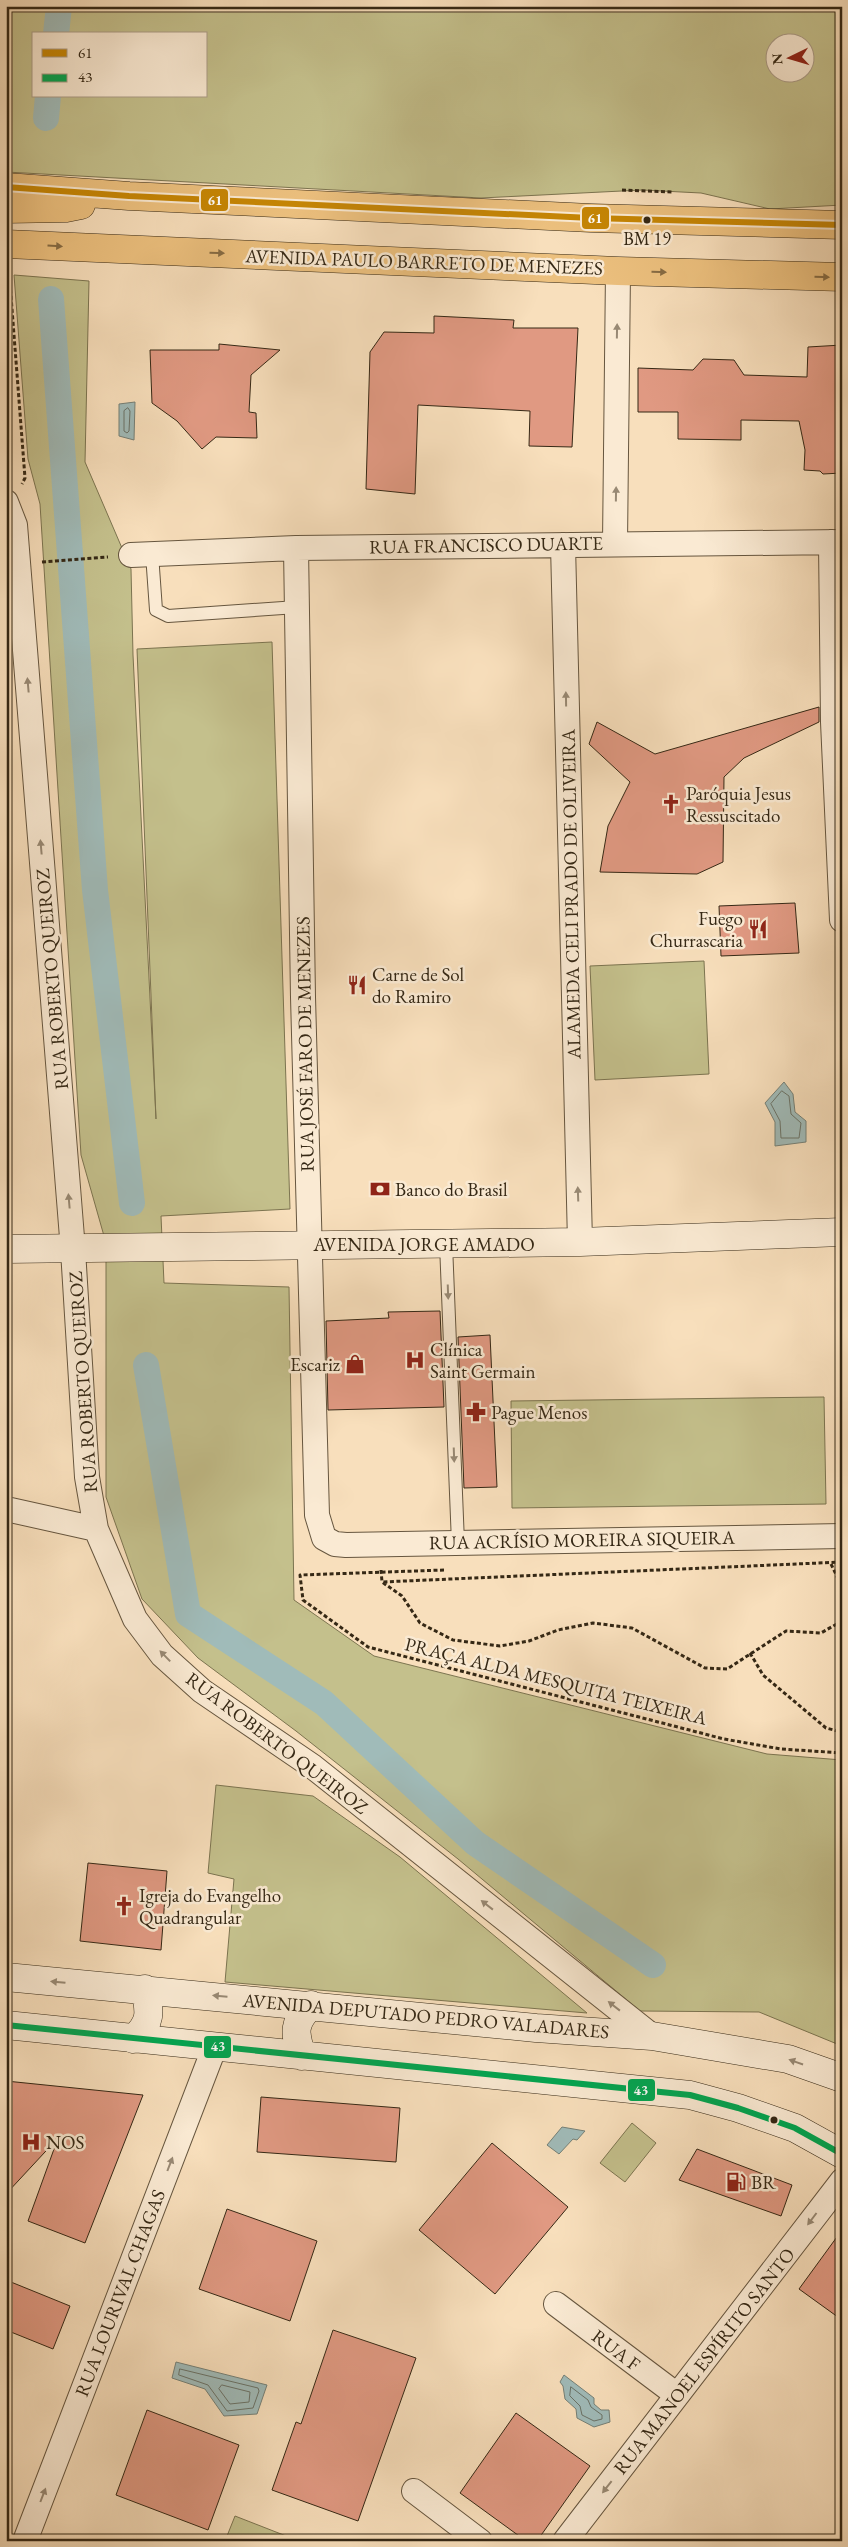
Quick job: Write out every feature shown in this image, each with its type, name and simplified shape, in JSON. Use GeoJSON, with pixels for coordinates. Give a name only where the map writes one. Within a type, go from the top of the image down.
{"type":"FeatureCollection","features":[{"type":"Feature","properties":{"kind":"main road"},"geometry":{"type":"LineString","coordinates":[[6,187],[129,196],[591,218],[842,225]]}},
{"type":"Feature","properties":{"kind":"main road"},"geometry":{"type":"LineString","coordinates":[[6,209],[66,208],[129,196]]}},
{"type":"Feature","properties":{"kind":"main road","name":"AVENIDA PAULO BARRETO DE MENEZES"},"geometry":{"type":"LineString","coordinates":[[7,244],[618,271],[842,278]]}},
{"type":"Feature","properties":{"kind":"main road","name":"AVENIDA JORGE AMADO"},"geometry":{"type":"LineString","coordinates":[[6,1249],[73,1250],[580,1242],[842,1232]]}},
{"type":"Feature","properties":{"kind":"main road","name":"AVENIDA DEPUTADO PEDRO VALADARES"},"geometry":{"type":"LineString","coordinates":[[6,1977],[536,2028],[652,2036],[788,2059],[842,2078]]}},
{"type":"Feature","properties":{"kind":"main road"},"geometry":{"type":"LineString","coordinates":[[133,2039],[144,2029],[148,2019],[145,1989]]}},
{"type":"Feature","properties":{"kind":"main road"},"geometry":{"type":"LineString","coordinates":[[302,2056],[296,2039],[296,2028],[299,2017],[311,2005]]}},
{"type":"Feature","properties":{"kind":"main road"},"geometry":{"type":"LineString","coordinates":[[6,2026],[690,2095],[738,2108],[795,2128],[842,2154]]}},
{"type":"Feature","properties":{"kind":"street"},"geometry":{"type":"LineString","coordinates":[[615,543],[618,271]]}},
{"type":"Feature","properties":{"kind":"street","name":"RUA ROBERTO QUEIROZ"},"geometry":{"type":"LineString","coordinates":[[7,503],[15,525],[19,564],[73,1250],[87,1477],[96,1528],[135,1619],[162,1655],[202,1691],[312,1766],[652,2036]]}},
{"type":"Feature","properties":{"kind":"street"},"geometry":{"type":"LineString","coordinates":[[836,542],[833,722],[842,920]]}},
{"type":"Feature","properties":{"kind":"street","name":"RUA FRANCISCO DUARTE"},"geometry":{"type":"LineString","coordinates":[[141,555],[296,548],[836,542]]}},
{"type":"Feature","properties":{"kind":"street","name":"ALAMEDA CELI PRADO DE OLIVEIRA"},"geometry":{"type":"LineString","coordinates":[[564,545],[580,1242]]}},
{"type":"Feature","properties":{"kind":"street","name":"RUA JOSÉ FARO DE MENEZES"},"geometry":{"type":"LineString","coordinates":[[296,548],[303,987],[317,1515],[324,1538]]}},
{"type":"Feature","properties":{"kind":"street"},"geometry":{"type":"LineString","coordinates":[[6,1509],[96,1528]]}},
{"type":"Feature","properties":{"kind":"street","name":"RUA ACRÍSIO MOREIRA SIQUEIRA"},"geometry":{"type":"LineString","coordinates":[[324,1538],[335,1544],[346,1545],[842,1536]]}},
{"type":"Feature","properties":{"kind":"street","name":"RUA LOURIVAL CHAGAS"},"geometry":{"type":"LineString","coordinates":[[25,2541],[215,2046]]}},
{"type":"Feature","properties":{"kind":"street","name":"RUA MANOEL ESPÍRITO SANTO"},"geometry":{"type":"LineString","coordinates":[[565,2541],[842,2180]]}},
{"type":"Feature","properties":{"kind":"street","name":"RUA F"},"geometry":{"type":"LineString","coordinates":[[556,2304],[677,2396]]}},
{"type":"Feature","properties":{"kind":"street"},"geometry":{"type":"LineString","coordinates":[[414,2491],[480,2541]]}},
{"type":"Feature","properties":{"kind":"lane"},"geometry":{"type":"LineString","coordinates":[[141,555],[156,610],[160,614],[168,616],[297,607]]}},
{"type":"Feature","properties":{"kind":"lane"},"geometry":{"type":"LineString","coordinates":[[446,1244],[458,1543]]}},
{"type":"Feature","properties":{"kind":"path"},"geometry":{"type":"LineString","coordinates":[[7,244],[25,478],[7,503]]}},
{"type":"Feature","properties":{"kind":"path"},"geometry":{"type":"LineString","coordinates":[[19,564],[141,555]]}},
{"type":"Feature","properties":{"kind":"path"},"geometry":{"type":"LineString","coordinates":[[842,1562],[831,1564],[593,1572],[382,1582],[402,1596],[420,1623],[453,1640],[500,1646],[529,1641],[558,1630],[592,1623],[632,1628],[705,1668],[727,1669],[786,1631],[821,1632],[842,1620]]}},
{"type":"Feature","properties":{"kind":"path"},"geometry":{"type":"LineString","coordinates":[[831,1564],[842,1587]]}},
{"type":"Feature","properties":{"kind":"path","name":"PRAÇA ALDA MESQUITA TEIXEIRA"},"geometry":{"type":"LineString","coordinates":[[300,1575],[303,1600],[368,1647],[724,1739],[781,1749],[842,1754]]}},
{"type":"Feature","properties":{"kind":"path"},"geometry":{"type":"LineString","coordinates":[[750,1653],[763,1675],[826,1728],[842,1732]]}},
{"type":"Feature","properties":{"kind":"shaded area"},"geometry":{"type":"Polygon","coordinates":[[[6,6],[842,6],[842,205],[770,209],[701,193],[642,190],[481,198],[6,172],[6,6]]]}},
{"type":"Feature","properties":{"kind":"shaded area"},"geometry":{"type":"Polygon","coordinates":[[[14,275],[89,281],[85,462],[131,569],[133,655],[156,1119],[137,649],[272,642],[290,1209],[161,1216],[164,1283],[289,1287],[294,1600],[374,1656],[767,1754],[842,1760],[842,2046],[759,2012],[640,2011],[458,1859],[296,1731],[198,1658],[142,1599],[106,1497],[106,1243],[81,1155],[40,504],[28,459],[14,275]]]}},
{"type":"Feature","properties":{"kind":"shaded area"},"geometry":{"type":"Polygon","coordinates":[[[704,961],[709,1074],[595,1080],[590,966],[704,961]]]}},
{"type":"Feature","properties":{"kind":"shaded area"},"geometry":{"type":"Polygon","coordinates":[[[824,1397],[826,1504],[512,1508],[511,1401],[824,1397]]]}},
{"type":"Feature","properties":{"kind":"shaded area"},"geometry":{"type":"Polygon","coordinates":[[[216,1785],[313,1796],[400,1857],[587,2013],[225,1982],[234,1879],[208,1873],[216,1785]]]}},
{"type":"Feature","properties":{"kind":"shaded area"},"geometry":{"type":"Polygon","coordinates":[[[632,2123],[656,2143],[625,2182],[600,2163],[632,2123]]]}},
{"type":"Feature","properties":{"kind":"shaded area"},"geometry":{"type":"Polygon","coordinates":[[[235,2516],[299,2541],[225,2541],[235,2516]]]}},
{"type":"Feature","properties":{"kind":"water"},"geometry":{"type":"Polygon","coordinates":[[[135,402],[134,440],[119,436],[119,404],[135,402]]]}},
{"type":"Feature","properties":{"kind":"water"},"geometry":{"type":"Polygon","coordinates":[[[784,1082],[793,1094],[795,1112],[806,1121],[806,1142],[775,1146],[775,1122],[765,1103],[784,1082]]]}},
{"type":"Feature","properties":{"kind":"water"},"geometry":{"type":"Polygon","coordinates":[[[562,2127],[585,2131],[577,2140],[573,2139],[559,2154],[547,2145],[562,2127]]]}},
{"type":"Feature","properties":{"kind":"water"},"geometry":{"type":"Polygon","coordinates":[[[176,2362],[267,2385],[257,2414],[224,2416],[205,2389],[172,2378],[176,2362]]]}},
{"type":"Feature","properties":{"kind":"water"},"geometry":{"type":"Polygon","coordinates":[[[564,2375],[594,2398],[594,2404],[601,2410],[609,2410],[610,2422],[594,2427],[577,2418],[576,2409],[565,2399],[563,2386],[560,2382],[564,2375]]]}},
{"type":"Feature","properties":{"kind":"building"},"geometry":{"type":"Polygon","coordinates":[[[434,316],[514,320],[513,328],[578,328],[572,447],[529,446],[530,411],[418,405],[415,494],[366,489],[370,352],[384,332],[434,333],[434,316]]]}},
{"type":"Feature","properties":{"kind":"building"},"geometry":{"type":"Polygon","coordinates":[[[219,344],[280,350],[251,375],[249,412],[256,413],[257,438],[216,437],[202,449],[177,421],[152,403],[150,350],[219,350],[219,344]]]}},
{"type":"Feature","properties":{"kind":"building"},"geometry":{"type":"Polygon","coordinates":[[[842,345],[842,473],[823,474],[820,471],[804,470],[805,450],[799,421],[741,420],[741,440],[678,439],[678,412],[638,412],[638,368],[693,370],[703,359],[734,360],[744,375],[807,377],[808,347],[842,345]]]}},
{"type":"Feature","properties":{"kind":"building","name":"Paróquia Jesus Ressuscitado"},"geometry":{"type":"Polygon","coordinates":[[[819,707],[819,722],[744,758],[724,777],[723,862],[697,874],[600,872],[608,826],[630,782],[589,744],[597,722],[655,754],[819,707]]]}},
{"type":"Feature","properties":{"kind":"building","name":"Fuego Churrascaria"},"geometry":{"type":"Polygon","coordinates":[[[795,903],[799,953],[721,956],[719,906],[795,903]]]}},
{"type":"Feature","properties":{"kind":"building"},"geometry":{"type":"Polygon","coordinates":[[[440,1311],[444,1407],[328,1410],[326,1321],[389,1318],[388,1312],[440,1311]]]}},
{"type":"Feature","properties":{"kind":"building","name":"Pague Menos"},"geometry":{"type":"Polygon","coordinates":[[[490,1335],[497,1487],[464,1488],[458,1337],[490,1335]]]}},
{"type":"Feature","properties":{"kind":"building","name":"Igreja do Evangelho Quadrangular"},"geometry":{"type":"Polygon","coordinates":[[[88,1863],[167,1871],[161,1950],[80,1941],[88,1863]]]}},
{"type":"Feature","properties":{"kind":"building"},"geometry":{"type":"Polygon","coordinates":[[[6,2081],[143,2095],[85,2243],[28,2221],[58,2138],[6,2194],[6,2081]]]}},
{"type":"Feature","properties":{"kind":"building"},"geometry":{"type":"Polygon","coordinates":[[[261,2097],[400,2108],[396,2162],[257,2152],[261,2097]]]}},
{"type":"Feature","properties":{"kind":"building"},"geometry":{"type":"Polygon","coordinates":[[[492,2143],[568,2207],[495,2294],[419,2230],[492,2143]]]}},
{"type":"Feature","properties":{"kind":"building","name":"BR"},"geometry":{"type":"Polygon","coordinates":[[[697,2149],[792,2185],[781,2216],[679,2180],[697,2149]]]}},
{"type":"Feature","properties":{"kind":"building"},"geometry":{"type":"Polygon","coordinates":[[[227,2209],[317,2241],[290,2321],[199,2289],[227,2209]]]}},
{"type":"Feature","properties":{"kind":"building"},"geometry":{"type":"Polygon","coordinates":[[[842,2230],[842,2320],[799,2289],[842,2230]]]}},
{"type":"Feature","properties":{"kind":"building"},"geometry":{"type":"Polygon","coordinates":[[[6,2280],[70,2306],[53,2349],[6,2330],[6,2280]]]}},
{"type":"Feature","properties":{"kind":"building"},"geometry":{"type":"Polygon","coordinates":[[[333,2330],[416,2358],[358,2521],[272,2490],[296,2422],[301,2424],[333,2330]]]}},
{"type":"Feature","properties":{"kind":"building"},"geometry":{"type":"Polygon","coordinates":[[[147,2410],[239,2445],[208,2530],[116,2495],[147,2410]]]}},
{"type":"Feature","properties":{"kind":"building"},"geometry":{"type":"Polygon","coordinates":[[[516,2413],[590,2466],[537,2541],[526,2541],[460,2493],[516,2413]]]}},
{"type":"Feature","properties":{"kind":"waterway"},"geometry":{"type":"LineString","coordinates":[[56,32],[59,6]]}},
{"type":"Feature","properties":{"kind":"waterway"},"geometry":{"type":"LineString","coordinates":[[46,118],[48,98]]}},
{"type":"Feature","properties":{"kind":"waterway"},"geometry":{"type":"LineString","coordinates":[[51,299],[95,890],[132,1203]]}},
{"type":"Feature","properties":{"kind":"waterway"},"geometry":{"type":"LineString","coordinates":[[146,1365],[188,1614],[324,1703],[475,1843],[653,1965]]}},
{"type":"Feature","properties":{"kind":"transit line","name":"61"},"geometry":{"type":"LineString","coordinates":[[6,187],[129,196],[591,218],[842,225]]}},
{"type":"Feature","properties":{"kind":"transit line","name":"43"},"geometry":{"type":"LineString","coordinates":[[6,2025],[690,2095],[738,2108],[795,2128],[842,2154]]}},
{"type":"Feature","properties":{"kind":"place","name":"BM 19"},"geometry":{"type":"Point","coordinates":[647,220]}},
{"type":"Feature","properties":{"kind":"place","name":"Paróquia Jesus Ressuscitado"},"geometry":{"type":"Point","coordinates":[671,804]}},
{"type":"Feature","properties":{"kind":"place","name":"Fuego Churrascaria"},"geometry":{"type":"Point","coordinates":[758,929]}},
{"type":"Feature","properties":{"kind":"place","name":"Carne de Sol do Ramiro"},"geometry":{"type":"Point","coordinates":[357,985]}},
{"type":"Feature","properties":{"kind":"place","name":"Banco do Brasil"},"geometry":{"type":"Point","coordinates":[380,1189]}},
{"type":"Feature","properties":{"kind":"place","name":"Clínica Saint Germain"},"geometry":{"type":"Point","coordinates":[415,1360]}},
{"type":"Feature","properties":{"kind":"place","name":"Escariz"},"geometry":{"type":"Point","coordinates":[355,1364]}},
{"type":"Feature","properties":{"kind":"place","name":"Pague Menos"},"geometry":{"type":"Point","coordinates":[476,1412]}},
{"type":"Feature","properties":{"kind":"place","name":"Igreja do Evangelho Quadrangular"},"geometry":{"type":"Point","coordinates":[124,1906]}},
{"type":"Feature","properties":{"kind":"place","name":"NOS"},"geometry":{"type":"Point","coordinates":[31,2142]}},
{"type":"Feature","properties":{"kind":"place","name":"BR"},"geometry":{"type":"Point","coordinates":[736,2182]}}]}
